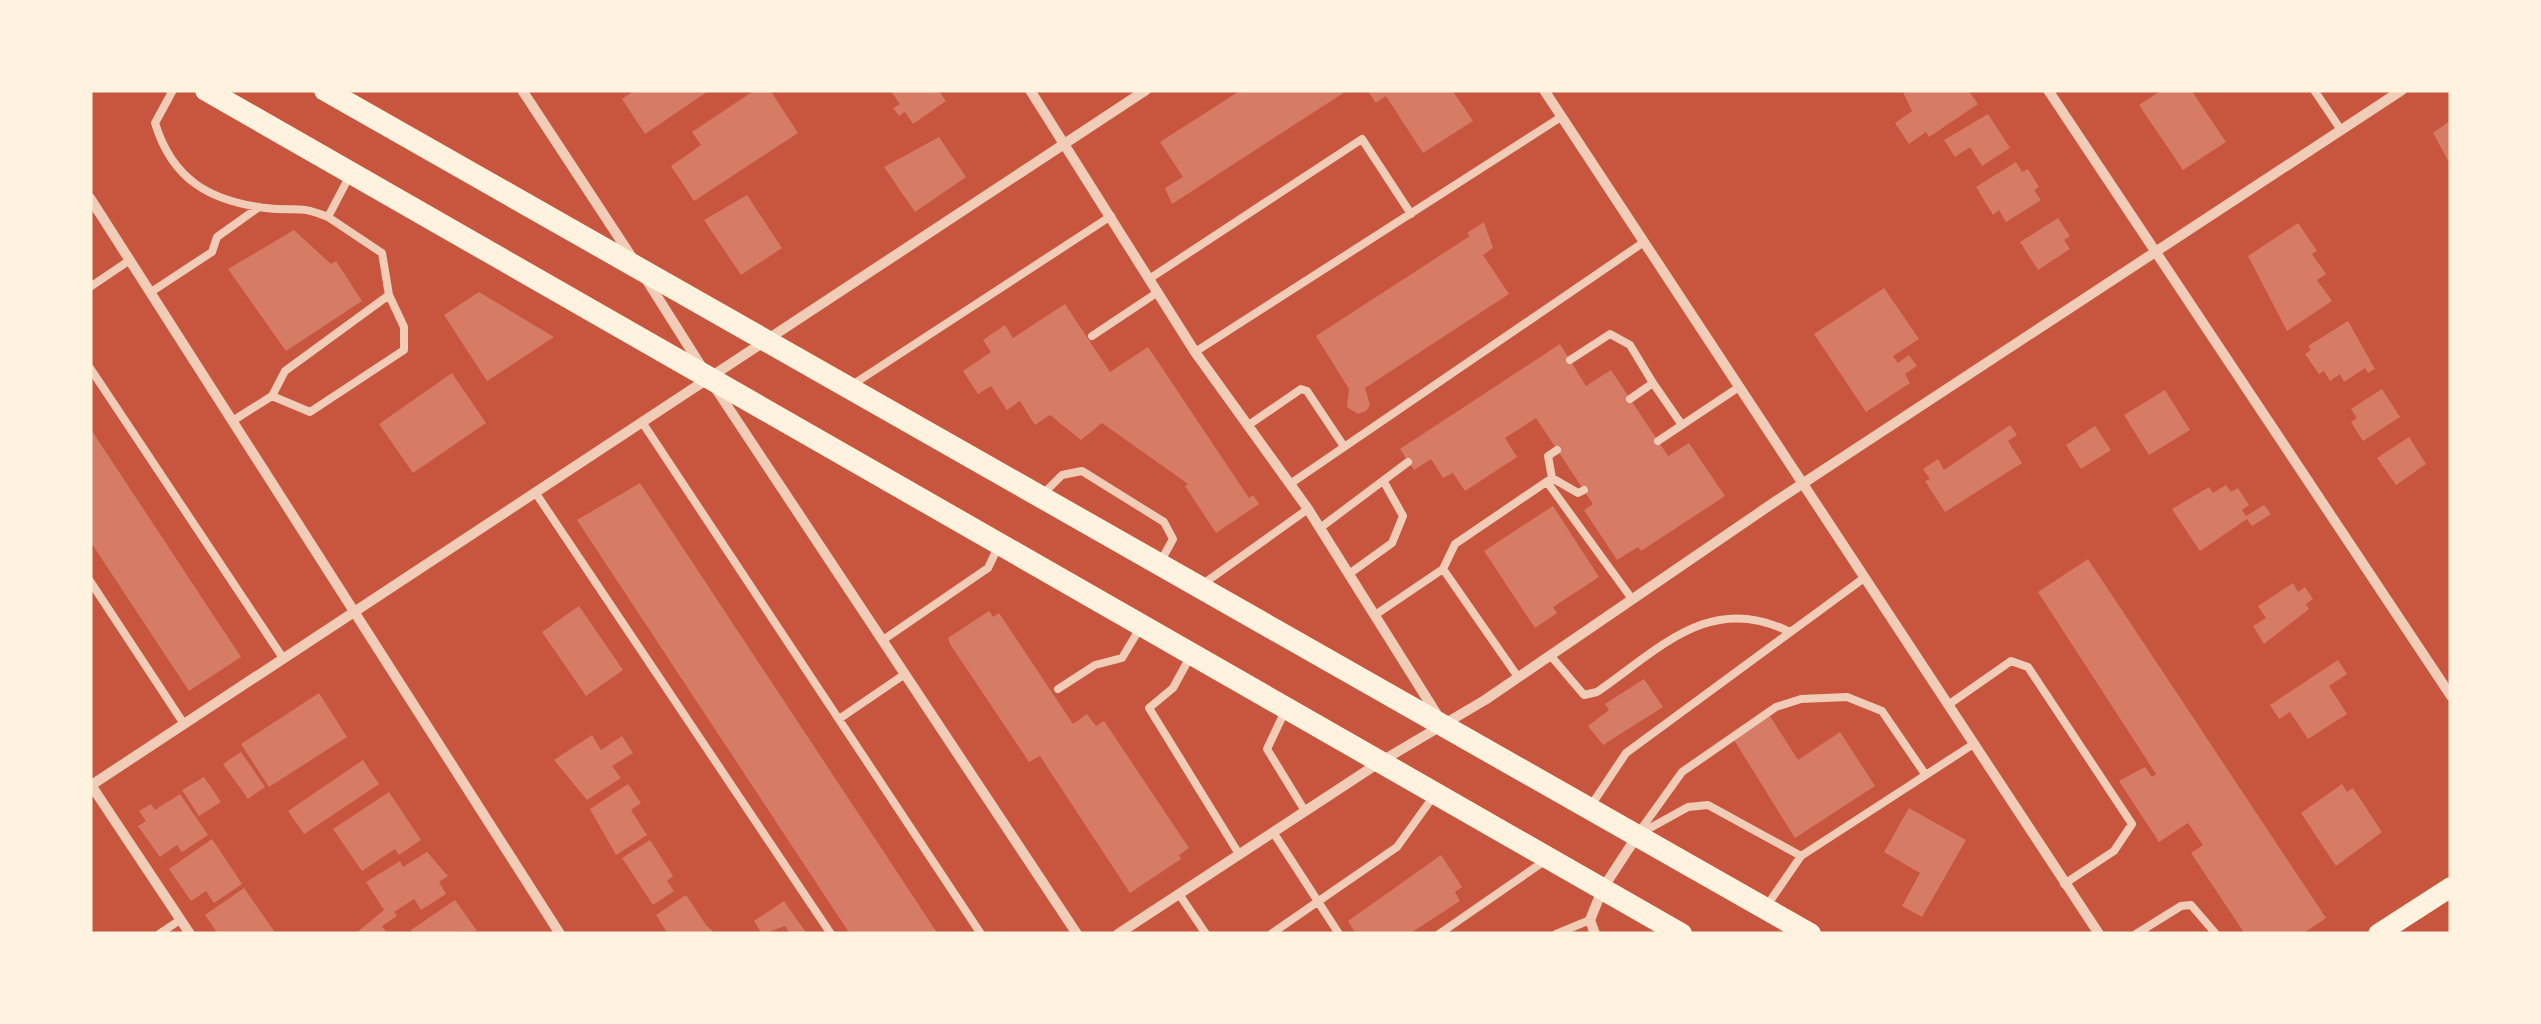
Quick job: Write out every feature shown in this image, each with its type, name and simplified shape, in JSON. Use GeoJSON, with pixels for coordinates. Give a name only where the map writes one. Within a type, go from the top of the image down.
{"type":"FeatureCollection","features":[{"type":"Feature","properties":{"kind":"main road"},"geometry":{"type":"LineString","coordinates":[[206,90],[1681,934]]}},
{"type":"Feature","properties":{"kind":"main road"},"geometry":{"type":"LineString","coordinates":[[325,90],[1810,934]]}},
{"type":"Feature","properties":{"kind":"main road"},"geometry":{"type":"LineString","coordinates":[[2378,934],[2451,887]]}},
{"type":"Feature","properties":{"kind":"street"},"geometry":{"type":"LineString","coordinates":[[522,90],[1077,934]]}},
{"type":"Feature","properties":{"kind":"street"},"geometry":{"type":"LineString","coordinates":[[1030,90],[1195,352],[1308,509],[1442,724]]}},
{"type":"Feature","properties":{"kind":"street"},"geometry":{"type":"LineString","coordinates":[[190,934],[90,785],[1146,90]]}},
{"type":"Feature","properties":{"kind":"street"},"geometry":{"type":"LineString","coordinates":[[1544,90],[2099,934]]}},
{"type":"Feature","properties":{"kind":"street"},"geometry":{"type":"LineString","coordinates":[[2048,90],[2451,696]]}},
{"type":"Feature","properties":{"kind":"street"},"geometry":{"type":"LineString","coordinates":[[1118,934],[1380,762],[1518,677],[1802,484],[2402,90]]}},
{"type":"Feature","properties":{"kind":"street"},"geometry":{"type":"LineString","coordinates":[[90,198],[560,934]]}},
{"type":"Feature","properties":{"kind":"street"},"geometry":{"type":"LineString","coordinates":[[1595,934],[1590,920],[1603,888],[1637,835]]}},
{"type":"Feature","properties":{"kind":"lane"},"geometry":{"type":"LineString","coordinates":[[172,90],[155,123],[164,155],[182,175],[223,199],[259,207],[300,206],[328,217],[382,253],[389,295],[404,327],[404,350],[310,412],[272,396]]}},
{"type":"Feature","properties":{"kind":"lane"},"geometry":{"type":"LineString","coordinates":[[2314,90],[2341,130]]}},
{"type":"Feature","properties":{"kind":"lane"},"geometry":{"type":"LineString","coordinates":[[1195,352],[1562,117]]}},
{"type":"Feature","properties":{"kind":"lane"},"geometry":{"type":"LineString","coordinates":[[1149,279],[1362,140],[1411,214]]}},
{"type":"Feature","properties":{"kind":"lane"},"geometry":{"type":"LineString","coordinates":[[328,217],[350,173]]}},
{"type":"Feature","properties":{"kind":"lane"},"geometry":{"type":"LineString","coordinates":[[152,292],[212,252],[217,237],[259,207]]}},
{"type":"Feature","properties":{"kind":"lane"},"geometry":{"type":"LineString","coordinates":[[849,387],[1111,216]]}},
{"type":"Feature","properties":{"kind":"lane"},"geometry":{"type":"LineString","coordinates":[[1290,484],[1343,444],[1644,242]]}},
{"type":"Feature","properties":{"kind":"lane"},"geometry":{"type":"LineString","coordinates":[[90,287],[130,260]]}},
{"type":"Feature","properties":{"kind":"lane"},"geometry":{"type":"LineString","coordinates":[[1092,336],[1158,292]]}},
{"type":"Feature","properties":{"kind":"lane"},"geometry":{"type":"LineString","coordinates":[[234,420],[272,396],[285,371],[377,308],[389,295]]}},
{"type":"Feature","properties":{"kind":"lane"},"geometry":{"type":"LineString","coordinates":[[1570,360],[1610,334],[1630,344],[1682,425]]}},
{"type":"Feature","properties":{"kind":"lane"},"geometry":{"type":"LineString","coordinates":[[90,368],[284,658]]}},
{"type":"Feature","properties":{"kind":"lane"},"geometry":{"type":"LineString","coordinates":[[1630,399],[1653,383]]}},
{"type":"Feature","properties":{"kind":"lane"},"geometry":{"type":"LineString","coordinates":[[1658,441],[1739,387]]}},
{"type":"Feature","properties":{"kind":"lane"},"geometry":{"type":"LineString","coordinates":[[1250,424],[1301,389],[1308,392],[1343,444]]}},
{"type":"Feature","properties":{"kind":"lane"},"geometry":{"type":"LineString","coordinates":[[642,422],[982,934]]}},
{"type":"Feature","properties":{"kind":"lane"},"geometry":{"type":"LineString","coordinates":[[1557,450],[1548,456],[1550,480],[1632,599]]}},
{"type":"Feature","properties":{"kind":"lane"},"geometry":{"type":"LineString","coordinates":[[1320,528],[1408,462]]}},
{"type":"Feature","properties":{"kind":"lane"},"geometry":{"type":"LineString","coordinates":[[1042,496],[1062,476],[1082,471],[1164,522],[1174,539],[1160,563]]}},
{"type":"Feature","properties":{"kind":"lane"},"geometry":{"type":"LineString","coordinates":[[1550,480],[1578,494],[1584,490]]}},
{"type":"Feature","properties":{"kind":"lane"},"geometry":{"type":"LineString","coordinates":[[1375,615],[1443,569],[1455,544],[1550,480]]}},
{"type":"Feature","properties":{"kind":"lane"},"geometry":{"type":"LineString","coordinates":[[1349,574],[1392,543],[1403,516],[1384,482]]}},
{"type":"Feature","properties":{"kind":"lane"},"geometry":{"type":"LineString","coordinates":[[535,492],[831,934]]}},
{"type":"Feature","properties":{"kind":"lane"},"geometry":{"type":"LineString","coordinates":[[1200,586],[1308,509]]}},
{"type":"Feature","properties":{"kind":"lane"},"geometry":{"type":"LineString","coordinates":[[882,640],[988,568],[1000,544]]}},
{"type":"Feature","properties":{"kind":"lane"},"geometry":{"type":"LineString","coordinates":[[1443,569],[1518,677]]}},
{"type":"Feature","properties":{"kind":"lane"},"geometry":{"type":"LineString","coordinates":[[1590,808],[1626,753],[1864,578]]}},
{"type":"Feature","properties":{"kind":"lane"},"geometry":{"type":"LineString","coordinates":[[90,580],[184,724]]}},
{"type":"Feature","properties":{"kind":"lane"},"geometry":{"type":"LineString","coordinates":[[1550,655],[1584,695],[1597,692],[1696,624],[1760,617],[1790,632]]}},
{"type":"Feature","properties":{"kind":"lane"},"geometry":{"type":"LineString","coordinates":[[1058,689],[1095,665],[1122,658],[1142,624]]}},
{"type":"Feature","properties":{"kind":"lane"},"geometry":{"type":"LineString","coordinates":[[1192,653],[1173,688],[1149,708],[1239,854]]}},
{"type":"Feature","properties":{"kind":"lane"},"geometry":{"type":"LineString","coordinates":[[1947,706],[2011,661],[2028,668],[2095,766],[2132,824],[2114,851],[2064,884]]}},
{"type":"Feature","properties":{"kind":"lane"},"geometry":{"type":"LineString","coordinates":[[839,719],[906,674]]}},
{"type":"Feature","properties":{"kind":"lane"},"geometry":{"type":"LineString","coordinates":[[1637,835],[1666,788],[1682,772],[1776,707],[1831,696],[1860,700],[1882,711],[1925,774]]}},
{"type":"Feature","properties":{"kind":"lane"},"geometry":{"type":"LineString","coordinates":[[1287,707],[1267,749],[1305,811]]}},
{"type":"Feature","properties":{"kind":"lane"},"geometry":{"type":"LineString","coordinates":[[1766,908],[1801,856],[1972,744]]}},
{"type":"Feature","properties":{"kind":"lane"},"geometry":{"type":"LineString","coordinates":[[1270,934],[1397,847],[1435,793]]}},
{"type":"Feature","properties":{"kind":"lane"},"geometry":{"type":"LineString","coordinates":[[1637,835],[1688,808],[1708,805],[1801,856]]}},
{"type":"Feature","properties":{"kind":"lane"},"geometry":{"type":"LineString","coordinates":[[1273,832],[1339,934]]}},
{"type":"Feature","properties":{"kind":"lane"},"geometry":{"type":"LineString","coordinates":[[1439,934],[1550,858]]}},
{"type":"Feature","properties":{"kind":"lane"},"geometry":{"type":"LineString","coordinates":[[1180,894],[1206,934]]}},
{"type":"Feature","properties":{"kind":"lane"},"geometry":{"type":"LineString","coordinates":[[2136,934],[2181,906],[2191,905],[2216,934]]}},
{"type":"Feature","properties":{"kind":"lane"},"geometry":{"type":"LineString","coordinates":[[159,934],[180,920]]}},
{"type":"Feature","properties":{"kind":"lane"},"geometry":{"type":"LineString","coordinates":[[1556,934],[1590,920]]}},
{"type":"Feature","properties":{"kind":"building"},"geometry":{"type":"Polygon","coordinates":[[[635,90],[710,90],[645,134],[622,99],[635,90]]]}},
{"type":"Feature","properties":{"kind":"building"},"geometry":{"type":"Polygon","coordinates":[[[755,90],[770,90],[798,133],[694,201],[671,166],[701,145],[692,132],[755,90]]]}},
{"type":"Feature","properties":{"kind":"building"},"geometry":{"type":"Polygon","coordinates":[[[890,90],[938,90],[946,101],[913,124],[905,112],[899,116],[893,108],[900,104],[890,90]]]}},
{"type":"Feature","properties":{"kind":"building"},"geometry":{"type":"Polygon","coordinates":[[[1241,90],[1348,90],[1172,204],[1165,188],[1183,177],[1160,142],[1241,90]]]}},
{"type":"Feature","properties":{"kind":"building"},"geometry":{"type":"Polygon","coordinates":[[[1367,90],[1452,90],[1473,121],[1423,153],[1386,96],[1376,103],[1367,90]]]}},
{"type":"Feature","properties":{"kind":"building"},"geometry":{"type":"Polygon","coordinates":[[[1902,90],[1968,90],[1978,104],[1929,137],[1926,132],[1909,144],[1895,123],[1912,111],[1902,90]]]}},
{"type":"Feature","properties":{"kind":"building"},"geometry":{"type":"Polygon","coordinates":[[[2162,90],[2191,90],[2226,142],[2183,170],[2139,105],[2162,90]]]}},
{"type":"Feature","properties":{"kind":"building"},"geometry":{"type":"Polygon","coordinates":[[[1988,114],[2010,148],[1982,166],[1970,147],[1955,157],[1944,140],[1988,114]]]}},
{"type":"Feature","properties":{"kind":"building"},"geometry":{"type":"Polygon","coordinates":[[[2451,120],[2451,166],[2433,133],[2451,120]]]}},
{"type":"Feature","properties":{"kind":"building"},"geometry":{"type":"Polygon","coordinates":[[[939,137],[966,177],[915,212],[884,167],[939,137]]]}},
{"type":"Feature","properties":{"kind":"building"},"geometry":{"type":"Polygon","coordinates":[[[2016,162],[2022,172],[2028,169],[2039,187],[2034,190],[2041,200],[2006,222],[1999,210],[1993,215],[1976,187],[2016,162]]]}},
{"type":"Feature","properties":{"kind":"building"},"geometry":{"type":"Polygon","coordinates":[[[747,195],[782,248],[741,275],[704,220],[747,195]]]}},
{"type":"Feature","properties":{"kind":"building"},"geometry":{"type":"Polygon","coordinates":[[[2058,218],[2070,236],[2064,240],[2070,249],[2038,270],[2020,242],[2058,218]]]}},
{"type":"Feature","properties":{"kind":"building"},"geometry":{"type":"Polygon","coordinates":[[[1484,222],[1493,248],[1483,255],[1509,294],[1365,388],[1370,405],[1366,411],[1358,414],[1347,407],[1349,389],[1316,336],[1470,236],[1467,233],[1484,222]]]}},
{"type":"Feature","properties":{"kind":"building"},"geometry":{"type":"Polygon","coordinates":[[[2298,223],[2317,251],[2312,254],[2326,274],[2317,280],[2332,301],[2287,331],[2248,256],[2298,223]]]}},
{"type":"Feature","properties":{"kind":"building"},"geometry":{"type":"Polygon","coordinates":[[[294,230],[331,264],[336,261],[362,301],[286,351],[228,269],[294,230]]]}},
{"type":"Feature","properties":{"kind":"building"},"geometry":{"type":"Polygon","coordinates":[[[1884,288],[1919,339],[1893,356],[1898,363],[1909,355],[1917,366],[1905,374],[1910,383],[1866,412],[1814,334],[1884,288]]]}},
{"type":"Feature","properties":{"kind":"building"},"geometry":{"type":"Polygon","coordinates":[[[479,292],[554,337],[487,381],[444,315],[479,292]]]}},
{"type":"Feature","properties":{"kind":"building"},"geometry":{"type":"Polygon","coordinates":[[[1065,304],[1110,372],[1148,347],[1249,498],[1253,495],[1259,504],[1216,533],[1185,486],[1188,484],[1102,423],[1081,440],[1050,415],[1035,425],[1020,401],[1007,410],[991,386],[978,394],[963,371],[991,352],[983,340],[1005,325],[1013,338],[1065,304]]]}},
{"type":"Feature","properties":{"kind":"building"},"geometry":{"type":"Polygon","coordinates":[[[2348,321],[2375,369],[2368,373],[2365,368],[2344,382],[2340,374],[2330,381],[2324,371],[2319,374],[2305,354],[2311,350],[2308,346],[2348,321]]]}},
{"type":"Feature","properties":{"kind":"building"},"geometry":{"type":"Polygon","coordinates":[[[1560,344],[1586,386],[1611,370],[1668,456],[1689,443],[1725,496],[1641,551],[1638,547],[1617,560],[1584,510],[1593,504],[1536,418],[1505,438],[1517,457],[1465,491],[1453,473],[1443,478],[1431,459],[1414,470],[1400,449],[1560,344]]]}},
{"type":"Feature","properties":{"kind":"building"},"geometry":{"type":"Polygon","coordinates":[[[452,373],[486,423],[413,473],[379,424],[452,373]]]}},
{"type":"Feature","properties":{"kind":"building"},"geometry":{"type":"Polygon","coordinates":[[[2382,389],[2400,417],[2363,441],[2351,422],[2357,418],[2351,409],[2382,389]]]}},
{"type":"Feature","properties":{"kind":"building"},"geometry":{"type":"Polygon","coordinates":[[[2165,390],[2190,430],[2149,455],[2124,415],[2165,390]]]}},
{"type":"Feature","properties":{"kind":"building"},"geometry":{"type":"Polygon","coordinates":[[[2010,425],[2017,435],[2008,441],[2022,463],[1945,512],[1925,481],[1930,479],[1923,469],[1938,459],[1944,470],[2010,425]]]}},
{"type":"Feature","properties":{"kind":"building"},"geometry":{"type":"Polygon","coordinates":[[[2095,426],[2111,450],[2081,469],[2066,445],[2095,426]]]}},
{"type":"Feature","properties":{"kind":"building"},"geometry":{"type":"Polygon","coordinates":[[[90,428],[241,657],[189,691],[90,541],[90,428]]]}},
{"type":"Feature","properties":{"kind":"building"},"geometry":{"type":"Polygon","coordinates":[[[2409,437],[2426,464],[2396,485],[2377,458],[2409,437]]]}},
{"type":"Feature","properties":{"kind":"building"},"geometry":{"type":"Polygon","coordinates":[[[640,483],[938,934],[850,934],[577,520],[640,483]]]}},
{"type":"Feature","properties":{"kind":"building"},"geometry":{"type":"Polygon","coordinates":[[[2226,485],[2231,492],[2238,488],[2249,505],[2242,510],[2246,516],[2264,505],[2271,514],[2252,526],[2247,519],[2200,551],[2172,509],[2209,487],[2213,493],[2226,485]]]}},
{"type":"Feature","properties":{"kind":"building"},"geometry":{"type":"Polygon","coordinates":[[[1553,506],[1599,577],[1553,607],[1557,613],[1535,628],[1484,551],[1553,506]]]}},
{"type":"Feature","properties":{"kind":"building"},"geometry":{"type":"Polygon","coordinates":[[[2088,559],[2326,918],[2302,934],[2245,934],[2191,853],[2203,845],[2188,823],[2159,842],[2119,781],[2145,767],[2152,777],[2156,774],[2038,592],[2088,559]]]}},
{"type":"Feature","properties":{"kind":"building"},"geometry":{"type":"Polygon","coordinates":[[[2293,583],[2298,592],[2305,587],[2313,599],[2306,604],[2309,609],[2264,644],[2253,626],[2266,618],[2258,606],[2293,583]]]}},
{"type":"Feature","properties":{"kind":"building"},"geometry":{"type":"Polygon","coordinates":[[[579,606],[623,670],[586,696],[542,632],[579,606]]]}},
{"type":"Feature","properties":{"kind":"building"},"geometry":{"type":"Polygon","coordinates":[[[989,611],[993,617],[999,613],[1073,724],[1087,714],[1096,726],[1104,721],[1189,848],[1179,855],[1181,859],[1130,893],[1040,756],[1029,762],[950,644],[948,638],[989,611]]]}},
{"type":"Feature","properties":{"kind":"building"},"geometry":{"type":"Polygon","coordinates":[[[2338,660],[2347,674],[2329,686],[2347,714],[2308,739],[2290,712],[2279,719],[2270,705],[2338,660]]]}},
{"type":"Feature","properties":{"kind":"building"},"geometry":{"type":"Polygon","coordinates":[[[1644,679],[1663,707],[1603,745],[1588,726],[1609,710],[1605,704],[1644,679]]]}},
{"type":"Feature","properties":{"kind":"building"},"geometry":{"type":"Polygon","coordinates":[[[319,693],[347,737],[269,787],[241,744],[319,693]]]}},
{"type":"Feature","properties":{"kind":"building"},"geometry":{"type":"Polygon","coordinates":[[[1770,716],[1798,760],[1840,732],[1875,786],[1795,838],[1734,740],[1770,716]]]}},
{"type":"Feature","properties":{"kind":"building"},"geometry":{"type":"Polygon","coordinates":[[[592,735],[601,750],[622,736],[633,753],[612,766],[621,778],[587,800],[554,760],[592,735]]]}},
{"type":"Feature","properties":{"kind":"building"},"geometry":{"type":"Polygon","coordinates":[[[241,752],[265,787],[248,799],[223,764],[241,752]]]}},
{"type":"Feature","properties":{"kind":"building"},"geometry":{"type":"Polygon","coordinates":[[[363,760],[379,784],[304,834],[288,811],[363,760]]]}},
{"type":"Feature","properties":{"kind":"building"},"geometry":{"type":"Polygon","coordinates":[[[204,777],[221,802],[199,816],[182,790],[204,777]]]}},
{"type":"Feature","properties":{"kind":"building"},"geometry":{"type":"Polygon","coordinates":[[[628,784],[641,803],[631,810],[647,835],[616,855],[590,809],[628,784]]]}},
{"type":"Feature","properties":{"kind":"building"},"geometry":{"type":"Polygon","coordinates":[[[2342,784],[2347,792],[2353,788],[2382,832],[2336,866],[2301,813],[2342,784]]]}},
{"type":"Feature","properties":{"kind":"building"},"geometry":{"type":"Polygon","coordinates":[[[389,792],[421,840],[399,855],[395,849],[362,871],[333,829],[389,792]]]}},
{"type":"Feature","properties":{"kind":"building"},"geometry":{"type":"Polygon","coordinates":[[[180,794],[208,835],[182,852],[177,845],[160,857],[138,826],[146,821],[139,811],[151,804],[155,810],[180,794]]]}},
{"type":"Feature","properties":{"kind":"building"},"geometry":{"type":"Polygon","coordinates":[[[1909,808],[1966,840],[1922,917],[1902,906],[1920,873],[1884,852],[1909,808]]]}},
{"type":"Feature","properties":{"kind":"building"},"geometry":{"type":"Polygon","coordinates":[[[212,839],[242,884],[214,903],[206,891],[191,901],[169,869],[212,839]]]}},
{"type":"Feature","properties":{"kind":"building"},"geometry":{"type":"Polygon","coordinates":[[[650,840],[673,876],[667,881],[674,891],[653,905],[622,858],[650,840]]]}},
{"type":"Feature","properties":{"kind":"building"},"geometry":{"type":"Polygon","coordinates":[[[427,852],[448,876],[439,882],[446,894],[421,910],[414,899],[394,912],[397,916],[382,926],[386,932],[382,934],[355,934],[384,910],[366,882],[400,861],[403,867],[427,852]]]}},
{"type":"Feature","properties":{"kind":"building"},"geometry":{"type":"Polygon","coordinates":[[[1441,855],[1462,887],[1455,892],[1460,901],[1409,934],[1356,934],[1348,921],[1441,855]]]}},
{"type":"Feature","properties":{"kind":"building"},"geometry":{"type":"Polygon","coordinates":[[[244,888],[274,931],[218,934],[205,915],[244,888]]]}},
{"type":"Feature","properties":{"kind":"building"},"geometry":{"type":"Polygon","coordinates":[[[686,895],[716,934],[668,934],[656,915],[686,895]]]}},
{"type":"Feature","properties":{"kind":"building"},"geometry":{"type":"Polygon","coordinates":[[[455,900],[477,931],[413,934],[411,930],[455,900]]]}},
{"type":"Feature","properties":{"kind":"building"},"geometry":{"type":"Polygon","coordinates":[[[784,901],[807,934],[790,934],[785,926],[762,934],[754,921],[784,901]]]}}]}
